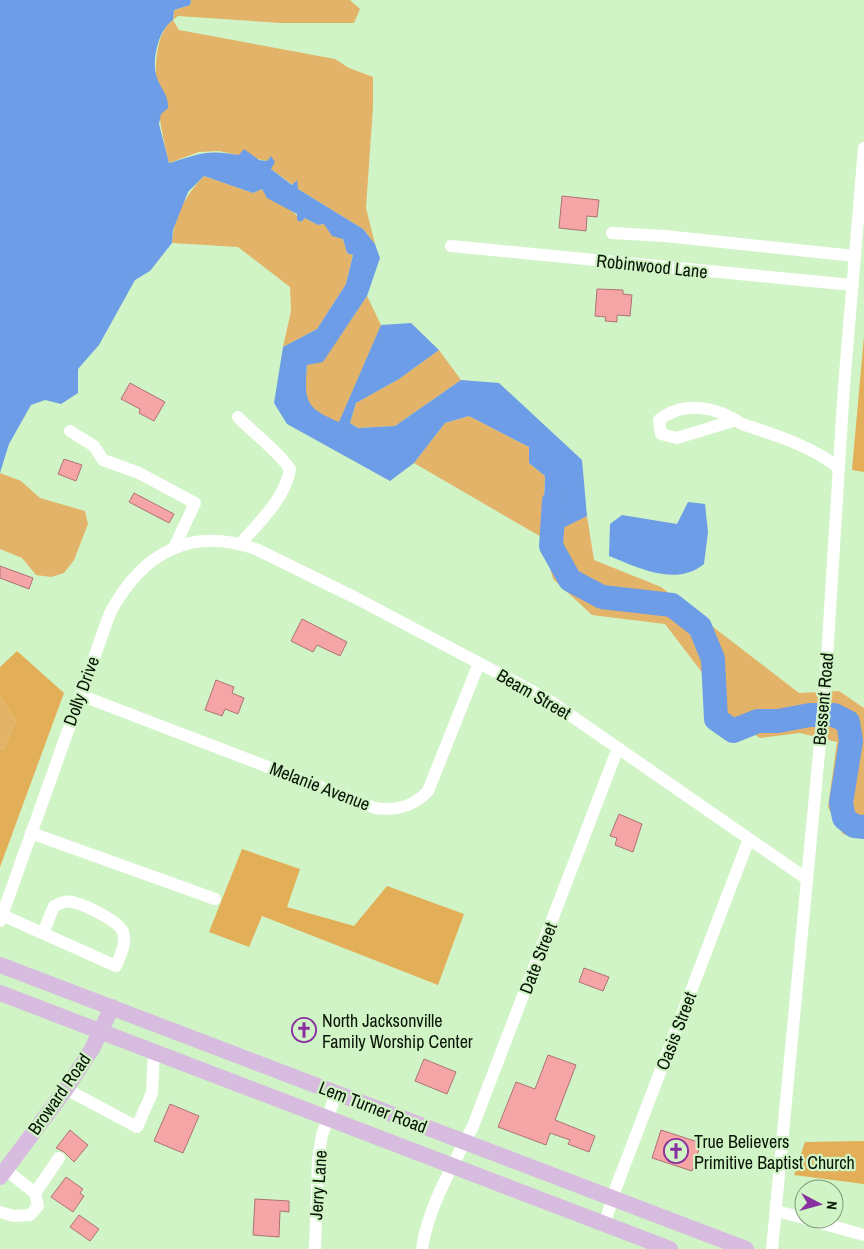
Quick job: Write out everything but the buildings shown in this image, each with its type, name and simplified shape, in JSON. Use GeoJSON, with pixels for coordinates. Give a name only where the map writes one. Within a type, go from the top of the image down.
{"type":"FeatureCollection","features":[{"type":"Feature","properties":{"kind":"main road","name":"Lem Turner Road"},"geometry":{"type":"LineString","coordinates":[[0,965],[746,1249]]}},
{"type":"Feature","properties":{"kind":"main road","name":"Lem Turner Road"},"geometry":{"type":"LineString","coordinates":[[0,993],[670,1249]]}},
{"type":"Feature","properties":{"kind":"main road","name":"Broward Road"},"geometry":{"type":"LineString","coordinates":[[3,1173],[66,1089],[101,1032],[112,1007]]}},
{"type":"Feature","properties":{"kind":"street","name":"Bessent Road"},"geometry":{"type":"LineString","coordinates":[[772,1249],[825,690],[839,468],[864,148]]}},
{"type":"Feature","properties":{"kind":"street"},"geometry":{"type":"LineString","coordinates":[[612,233],[703,240],[856,256]]}},
{"type":"Feature","properties":{"kind":"street","name":"Robinwood Lane"},"geometry":{"type":"LineString","coordinates":[[451,246],[853,285]]}},
{"type":"Feature","properties":{"kind":"street"},"geometry":{"type":"LineString","coordinates":[[736,420],[677,438],[661,434],[659,427],[659,420],[669,412],[686,407],[727,414],[736,420],[793,442],[828,459],[839,468]]}},
{"type":"Feature","properties":{"kind":"street"},"geometry":{"type":"LineString","coordinates":[[238,416],[259,439],[283,458],[290,469],[288,483],[274,504],[241,544]]}},
{"type":"Feature","properties":{"kind":"street"},"geometry":{"type":"LineString","coordinates":[[70,430],[94,446],[103,460],[138,473],[195,503],[174,548]]}},
{"type":"Feature","properties":{"kind":"street","name":"Dolly Drive"},"geometry":{"type":"LineString","coordinates":[[1,918],[110,613],[123,588],[142,568],[158,556],[174,548],[204,541],[241,544]]}},
{"type":"Feature","properties":{"kind":"street","name":"Beam Street"},"geometry":{"type":"LineString","coordinates":[[241,544],[258,550],[347,594],[547,699],[807,879]]}},
{"type":"Feature","properties":{"kind":"street","name":"Melanie Avenue"},"geometry":{"type":"LineString","coordinates":[[80,695],[375,808],[389,810],[418,802],[428,791],[479,663]]}},
{"type":"Feature","properties":{"kind":"street","name":"Date Street"},"geometry":{"type":"LineString","coordinates":[[422,1249],[426,1232],[453,1166],[473,1126],[618,748]]}},
{"type":"Feature","properties":{"kind":"street"},"geometry":{"type":"LineString","coordinates":[[31,833],[215,899]]}},
{"type":"Feature","properties":{"kind":"street","name":"Oasis Street"},"geometry":{"type":"LineString","coordinates":[[605,1224],[612,1198],[749,839]]}},
{"type":"Feature","properties":{"kind":"street"},"geometry":{"type":"LineString","coordinates":[[1,918],[42,933],[116,966],[123,950],[124,935],[120,926],[72,901],[54,906],[42,933]]}},
{"type":"Feature","properties":{"kind":"street"},"geometry":{"type":"LineString","coordinates":[[66,1089],[137,1127],[152,1093],[154,1052]]}},
{"type":"Feature","properties":{"kind":"street","name":"Jerry Lane"},"geometry":{"type":"LineString","coordinates":[[315,1249],[318,1160],[336,1093]]}},
{"type":"Feature","properties":{"kind":"street"},"geometry":{"type":"LineString","coordinates":[[35,1193],[59,1158]]}},
{"type":"Feature","properties":{"kind":"street"},"geometry":{"type":"LineString","coordinates":[[0,1212],[14,1216],[30,1215],[38,1206],[35,1193],[3,1173]]}},
{"type":"Feature","properties":{"kind":"street"},"geometry":{"type":"LineString","coordinates":[[776,1211],[794,1216]]}},
{"type":"Feature","properties":{"kind":"street"},"geometry":{"type":"LineString","coordinates":[[842,1229],[864,1235]]}},
{"type":"Feature","properties":{"kind":"shaded area"},"geometry":{"type":"Polygon","coordinates":[[[191,0],[350,0],[360,9],[354,23],[280,23],[178,16],[173,20],[174,10],[190,5],[191,0]]]}},
{"type":"Feature","properties":{"kind":"shaded area"},"geometry":{"type":"Polygon","coordinates":[[[173,20],[179,30],[335,59],[349,68],[373,77],[373,107],[366,208],[375,244],[363,229],[298,189],[296,181],[293,185],[271,169],[267,161],[219,151],[199,152],[169,163],[156,88],[156,66],[158,47],[164,31],[173,20]]]}},
{"type":"Feature","properties":{"kind":"shaded area"},"geometry":{"type":"Polygon","coordinates":[[[204,176],[253,193],[262,189],[271,199],[293,212],[301,222],[305,218],[318,225],[324,224],[343,239],[347,253],[353,255],[346,284],[317,329],[283,347],[291,311],[290,287],[238,247],[172,243],[175,224],[182,206],[186,198],[204,176]]]}},
{"type":"Feature","properties":{"kind":"shaded area"},"geometry":{"type":"Polygon","coordinates":[[[367,296],[381,325],[339,423],[319,412],[308,402],[305,388],[307,365],[323,361],[367,296]]]}},
{"type":"Feature","properties":{"kind":"shaded area"},"geometry":{"type":"Polygon","coordinates":[[[864,336],[864,472],[852,470],[864,336]]]}},
{"type":"Feature","properties":{"kind":"shaded area"},"geometry":{"type":"Polygon","coordinates":[[[439,350],[461,380],[395,426],[358,428],[350,423],[356,403],[399,379],[439,350]]]}},
{"type":"Feature","properties":{"kind":"shaded area"},"geometry":{"type":"Polygon","coordinates":[[[469,416],[529,447],[529,463],[545,476],[543,537],[587,516],[594,560],[661,587],[799,693],[839,691],[864,708],[864,838],[843,834],[828,807],[837,742],[800,733],[760,738],[751,732],[720,736],[706,720],[704,675],[665,624],[592,615],[553,579],[543,538],[414,463],[445,423],[469,416]]]}},
{"type":"Feature","properties":{"kind":"shaded area"},"geometry":{"type":"Polygon","coordinates":[[[0,473],[21,481],[40,498],[85,511],[88,524],[74,560],[64,573],[51,577],[36,575],[22,558],[0,549],[0,473]]]}},
{"type":"Feature","properties":{"kind":"shaded area"},"geometry":{"type":"Polygon","coordinates":[[[17,651],[64,693],[0,867],[0,750],[4,749],[16,721],[0,696],[0,667],[17,651]]]}},
{"type":"Feature","properties":{"kind":"shaded area"},"geometry":{"type":"Polygon","coordinates":[[[0,696],[16,721],[4,749],[0,750],[0,696]]]}},
{"type":"Feature","properties":{"kind":"shaded area"},"geometry":{"type":"Polygon","coordinates":[[[242,849],[300,869],[287,907],[354,926],[387,886],[464,914],[438,985],[262,916],[249,947],[209,932],[242,849]]]}},
{"type":"Feature","properties":{"kind":"shaded area"},"geometry":{"type":"Polygon","coordinates":[[[864,1141],[864,1184],[844,1181],[844,1179],[825,1179],[794,1175],[805,1142],[864,1141]]]}},
{"type":"Feature","properties":{"kind":"water"},"geometry":{"type":"Polygon","coordinates":[[[0,0],[191,0],[190,5],[174,10],[173,20],[163,31],[155,55],[155,71],[168,104],[168,108],[161,114],[159,124],[169,163],[196,155],[218,152],[239,155],[244,149],[259,160],[267,161],[271,156],[275,162],[271,169],[292,185],[297,180],[298,189],[363,229],[375,244],[380,258],[367,296],[323,362],[307,365],[306,387],[309,402],[319,412],[339,422],[381,325],[411,323],[439,350],[399,379],[356,403],[350,423],[358,428],[395,426],[461,380],[499,383],[582,460],[587,516],[543,538],[545,476],[529,463],[529,447],[469,416],[445,423],[414,463],[390,481],[287,424],[274,403],[283,347],[317,329],[346,284],[353,255],[347,253],[343,239],[332,236],[324,224],[318,225],[305,218],[301,222],[297,220],[297,214],[267,198],[262,189],[253,193],[204,176],[188,192],[173,230],[172,243],[150,271],[135,280],[99,345],[78,369],[78,393],[61,404],[45,400],[31,405],[9,444],[0,473],[0,0]]]}},
{"type":"Feature","properties":{"kind":"water"},"geometry":{"type":"Polygon","coordinates":[[[688,502],[705,504],[708,532],[704,564],[693,571],[670,575],[645,570],[609,556],[610,524],[622,515],[677,524],[688,502]]]}},
{"type":"Feature","properties":{"kind":"waterway"},"geometry":{"type":"LineString","coordinates":[[554,501],[551,546],[570,580],[602,597],[672,605],[700,627],[713,659],[716,719],[733,731],[758,721],[778,721],[810,715],[834,715],[848,722],[851,741],[841,803],[844,818],[854,826],[864,827]]}},
{"type":"Feature","properties":{"kind":"place","name":"North Jacksonville Family Worship Center"},"geometry":{"type":"Point","coordinates":[304,1030]}},
{"type":"Feature","properties":{"kind":"place","name":"True Believers Primitive Baptist Church"},"geometry":{"type":"Point","coordinates":[676,1151]}}]}
